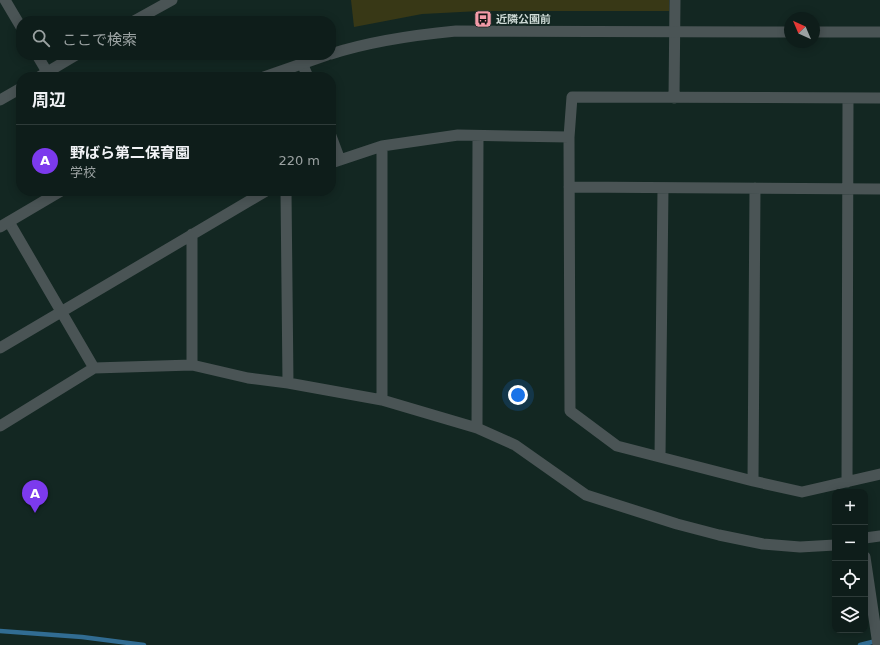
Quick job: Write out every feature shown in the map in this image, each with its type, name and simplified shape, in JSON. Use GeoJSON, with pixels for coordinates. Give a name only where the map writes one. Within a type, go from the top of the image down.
{"type":"FeatureCollection","features":[{"type":"Feature","properties":{"kind":"street"},"geometry":{"type":"LineString","coordinates":[[5,0],[16,19]]}},
{"type":"Feature","properties":{"kind":"street"},"geometry":{"type":"LineString","coordinates":[[143,16],[172,0]]}},
{"type":"Feature","properties":{"kind":"street"},"geometry":{"type":"LineString","coordinates":[[674,98],[675,0]]}},
{"type":"Feature","properties":{"kind":"street"},"geometry":{"type":"LineString","coordinates":[[336,53],[366,45],[418,35],[456,32],[784,32]]}},
{"type":"Feature","properties":{"kind":"street"},"geometry":{"type":"LineString","coordinates":[[820,32],[880,32]]}},
{"type":"Feature","properties":{"kind":"street"},"geometry":{"type":"LineString","coordinates":[[39,60],[45,72]]}},
{"type":"Feature","properties":{"kind":"street"},"geometry":{"type":"LineString","coordinates":[[50,72],[68,60]]}},
{"type":"Feature","properties":{"kind":"street"},"geometry":{"type":"LineString","coordinates":[[278,72],[311,60]]}},
{"type":"Feature","properties":{"kind":"street"},"geometry":{"type":"LineString","coordinates":[[302,63],[306,72]]}},
{"type":"Feature","properties":{"kind":"street"},"geometry":{"type":"LineString","coordinates":[[0,100],[16,91]]}},
{"type":"Feature","properties":{"kind":"street"},"geometry":{"type":"LineString","coordinates":[[880,98],[572,97],[569,137],[570,411],[617,446],[802,492],[880,474]]}},
{"type":"Feature","properties":{"kind":"street"},"geometry":{"type":"LineString","coordinates":[[847,482],[849,188],[848,98]]}},
{"type":"Feature","properties":{"kind":"street"},"geometry":{"type":"LineString","coordinates":[[336,162],[382,146],[458,135],[569,137]]}},
{"type":"Feature","properties":{"kind":"street"},"geometry":{"type":"LineString","coordinates":[[477,428],[478,136]]}},
{"type":"Feature","properties":{"kind":"street"},"geometry":{"type":"LineString","coordinates":[[382,146],[382,400]]}},
{"type":"Feature","properties":{"kind":"street"},"geometry":{"type":"LineString","coordinates":[[570,187],[880,189]]}},
{"type":"Feature","properties":{"kind":"street"},"geometry":{"type":"LineString","coordinates":[[660,457],[663,188]]}},
{"type":"Feature","properties":{"kind":"street"},"geometry":{"type":"LineString","coordinates":[[753,481],[755,188]]}},
{"type":"Feature","properties":{"kind":"street"},"geometry":{"type":"LineString","coordinates":[[53,196],[5,225],[62,311],[94,368]]}},
{"type":"Feature","properties":{"kind":"street"},"geometry":{"type":"LineString","coordinates":[[0,348],[257,196]]}},
{"type":"Feature","properties":{"kind":"street"},"geometry":{"type":"LineString","coordinates":[[286,196],[288,383]]}},
{"type":"Feature","properties":{"kind":"street"},"geometry":{"type":"LineString","coordinates":[[192,234],[192,365]]}},
{"type":"Feature","properties":{"kind":"street"},"geometry":{"type":"LineString","coordinates":[[0,426],[94,368],[192,365],[248,378],[288,383],[382,400],[477,428],[515,445],[586,495],[677,524],[719,535],[763,544],[800,547],[832,545]]}},
{"type":"Feature","properties":{"kind":"street"},"geometry":{"type":"LineString","coordinates":[[868,538],[880,536]]}},
{"type":"Feature","properties":{"kind":"street"},"geometry":{"type":"LineString","coordinates":[[866,561],[878,645]]}},
{"type":"Feature","properties":{"kind":"shaded area"},"geometry":{"type":"Polygon","coordinates":[[[351,0],[669,0],[669,11],[480,11],[422,14],[354,27],[351,0]]]}},
{"type":"Feature","properties":{"kind":"waterway"},"geometry":{"type":"LineString","coordinates":[[0,631],[82,637],[144,645]]}},
{"type":"Feature","properties":{"kind":"waterway"},"geometry":{"type":"LineString","coordinates":[[860,645],[876,641]]}},
{"type":"Feature","properties":{"kind":"place","name":"近隣公園前"},"geometry":{"type":"Point","coordinates":[483,19]}},
{"type":"Feature","properties":{"kind":"place","name":"野ばら第二保育園"},"geometry":{"type":"Point","coordinates":[35,513]}}]}
